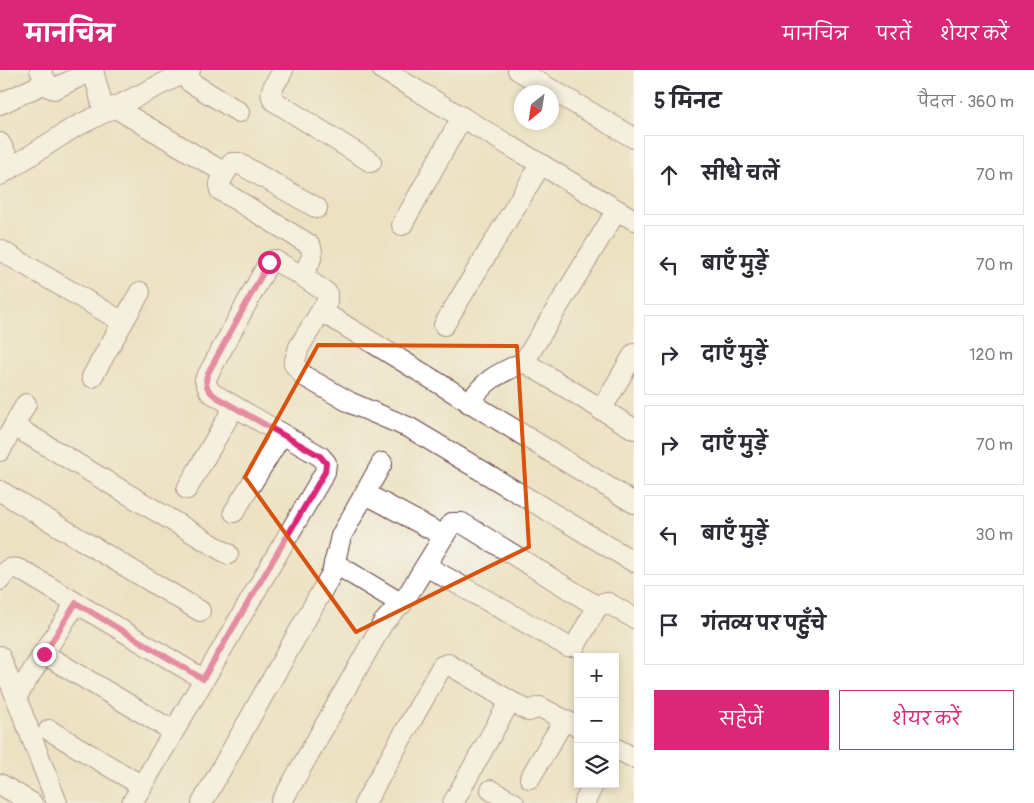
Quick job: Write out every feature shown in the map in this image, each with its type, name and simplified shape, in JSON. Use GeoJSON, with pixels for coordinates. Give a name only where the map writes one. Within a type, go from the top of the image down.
{"type":"FeatureCollection","features":[{"type":"Feature","properties":{"kind":"street"},"geometry":{"type":"LineString","coordinates":[[0,104],[43,76],[54,89],[93,70],[109,109],[225,173]]}},
{"type":"Feature","properties":{"kind":"street"},"geometry":{"type":"LineString","coordinates":[[283,70],[271,91],[274,101],[371,162]]}},
{"type":"Feature","properties":{"kind":"street"},"geometry":{"type":"LineString","coordinates":[[384,70],[626,215],[524,362],[491,378],[483,384],[469,403]]}},
{"type":"Feature","properties":{"kind":"street"},"geometry":{"type":"LineString","coordinates":[[518,70],[634,138]]}},
{"type":"Feature","properties":{"kind":"street"},"geometry":{"type":"LineString","coordinates":[[0,143],[6,171],[73,128],[184,71],[190,82],[238,112]]}},
{"type":"Feature","properties":{"kind":"street"},"geometry":{"type":"LineString","coordinates":[[402,224],[462,117]]}},
{"type":"Feature","properties":{"kind":"street"},"geometry":{"type":"LineString","coordinates":[[302,276],[312,257],[313,250],[310,245],[220,190],[220,183],[232,163],[238,163],[317,208]]}},
{"type":"Feature","properties":{"kind":"street"},"geometry":{"type":"LineString","coordinates":[[444,325],[541,164]]}},
{"type":"Feature","properties":{"kind":"street"},"geometry":{"type":"LineString","coordinates":[[0,250],[123,322]]}},
{"type":"Feature","properties":{"kind":"street"},"geometry":{"type":"LineString","coordinates":[[49,730],[137,795],[325,472],[326,463],[320,456],[210,392],[205,380],[269,262],[274,260],[327,293],[327,302],[296,354],[294,364],[304,376],[351,403],[410,428],[634,562]]}},
{"type":"Feature","properties":{"kind":"street"},"geometry":{"type":"LineString","coordinates":[[92,377],[140,292]]}},
{"type":"Feature","properties":{"kind":"street"},"geometry":{"type":"LineString","coordinates":[[321,311],[634,503]]}},
{"type":"Feature","properties":{"kind":"street"},"geometry":{"type":"LineString","coordinates":[[601,410],[634,354]]}},
{"type":"Feature","properties":{"kind":"street"},"geometry":{"type":"LineString","coordinates":[[524,362],[634,430]]}},
{"type":"Feature","properties":{"kind":"street"},"geometry":{"type":"LineString","coordinates":[[0,451],[26,404]]}},
{"type":"Feature","properties":{"kind":"street"},"geometry":{"type":"LineString","coordinates":[[187,489],[234,407]]}},
{"type":"Feature","properties":{"kind":"street"},"geometry":{"type":"LineString","coordinates":[[14,426],[228,554]]}},
{"type":"Feature","properties":{"kind":"street"},"geometry":{"type":"LineString","coordinates":[[234,512],[282,434]]}},
{"type":"Feature","properties":{"kind":"street"},"geometry":{"type":"LineString","coordinates":[[202,803],[332,573],[335,553],[341,536],[382,463]]}},
{"type":"Feature","properties":{"kind":"street"},"geometry":{"type":"LineString","coordinates":[[0,491],[200,612]]}},
{"type":"Feature","properties":{"kind":"street"},"geometry":{"type":"LineString","coordinates":[[366,494],[444,536]]}},
{"type":"Feature","properties":{"kind":"street"},"geometry":{"type":"LineString","coordinates":[[281,803],[383,623],[402,604],[452,523],[462,522],[598,608]]}},
{"type":"Feature","properties":{"kind":"street"},"geometry":{"type":"LineString","coordinates":[[334,563],[402,604]]}},
{"type":"Feature","properties":{"kind":"street"},"geometry":{"type":"LineString","coordinates":[[426,566],[567,646],[575,646],[603,603],[608,603],[634,618]]}},
{"type":"Feature","properties":{"kind":"street"},"geometry":{"type":"LineString","coordinates":[[0,580],[8,570],[16,568],[203,679]]}},
{"type":"Feature","properties":{"kind":"street"},"geometry":{"type":"LineString","coordinates":[[16,697],[76,603]]}},
{"type":"Feature","properties":{"kind":"street"},"geometry":{"type":"LineString","coordinates":[[44,654],[174,731]]}},
{"type":"Feature","properties":{"kind":"street"},"geometry":{"type":"LineString","coordinates":[[0,656],[56,803]]}},
{"type":"Feature","properties":{"kind":"street"},"geometry":{"type":"LineString","coordinates":[[365,803],[444,664],[448,664],[529,711],[540,707],[571,724],[530,778]]}},
{"type":"Feature","properties":{"kind":"street"},"geometry":{"type":"LineString","coordinates":[[452,803],[510,701]]}},
{"type":"Feature","properties":{"kind":"street"},"geometry":{"type":"LineString","coordinates":[[619,750],[634,758]]}},
{"type":"Feature","properties":{"kind":"street"},"geometry":{"type":"LineString","coordinates":[[37,803],[49,783]]}},
{"type":"Feature","properties":{"kind":"street"},"geometry":{"type":"LineString","coordinates":[[0,784],[32,803]]}},
{"type":"Feature","properties":{"kind":"street"},"geometry":{"type":"LineString","coordinates":[[584,803],[592,788]]}},
{"type":"Feature","properties":{"kind":"street"},"geometry":{"type":"LineString","coordinates":[[491,790],[514,803]]}},
{"type":"Feature","properties":{"kind":"highlighted area"},"geometry":{"type":"Polygon","coordinates":[[[318,345],[517,346],[529,547],[356,632],[245,477],[318,345]]]}},
{"type":"Feature","properties":{"kind":"route"},"geometry":{"type":"LineString","coordinates":[[44,654],[76,603],[203,679],[325,472],[326,463],[320,456],[218,398],[206,386],[205,380],[208,373],[269,262]]}}]}
